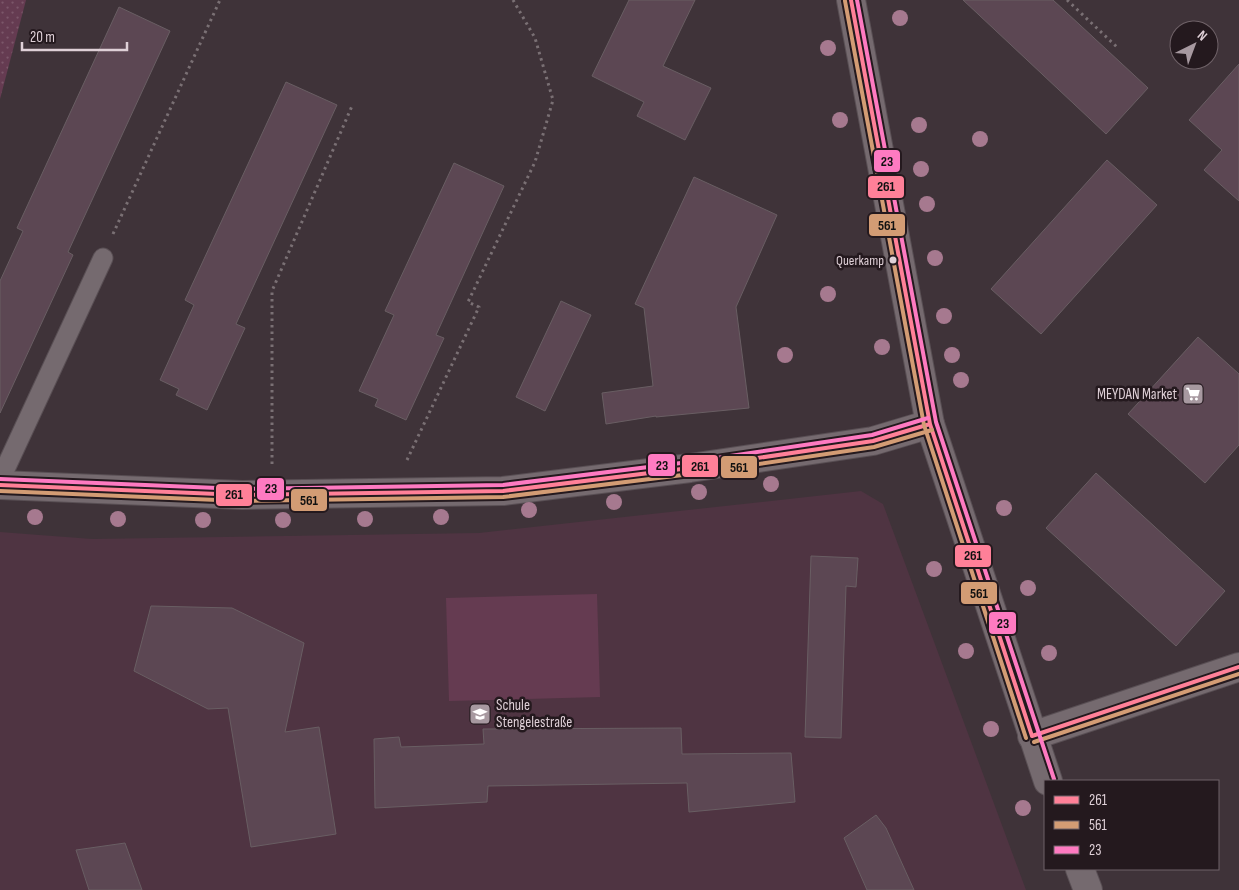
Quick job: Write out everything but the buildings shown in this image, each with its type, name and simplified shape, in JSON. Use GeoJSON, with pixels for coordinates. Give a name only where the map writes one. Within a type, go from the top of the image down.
{"type":"FeatureCollection","features":[{"type":"Feature","properties":{"kind":"street"},"geometry":{"type":"LineString","coordinates":[[851,0],[930,424],[1048,780]]}},
{"type":"Feature","properties":{"kind":"street"},"geometry":{"type":"LineString","coordinates":[[0,485],[272,495],[503,491],[690,468],[873,441],[930,424]]}},
{"type":"Feature","properties":{"kind":"street"},"geometry":{"type":"LineString","coordinates":[[1032,736],[1239,667]]}},
{"type":"Feature","properties":{"kind":"street"},"geometry":{"type":"LineString","coordinates":[[1080,870],[1088,890]]}},
{"type":"Feature","properties":{"kind":"lane"},"geometry":{"type":"LineString","coordinates":[[0,480],[103,258]]}},
{"type":"Feature","properties":{"kind":"path"},"geometry":{"type":"LineString","coordinates":[[103,258],[220,0]]}},
{"type":"Feature","properties":{"kind":"path"},"geometry":{"type":"LineString","coordinates":[[392,493],[479,307],[468,302],[534,162],[553,100],[535,38],[513,0]]}},
{"type":"Feature","properties":{"kind":"path"},"geometry":{"type":"LineString","coordinates":[[1066,0],[1118,48]]}},
{"type":"Feature","properties":{"kind":"path"},"geometry":{"type":"LineString","coordinates":[[272,495],[272,291],[352,106]]}},
{"type":"Feature","properties":{"kind":"shaded area"},"geometry":{"type":"Polygon","coordinates":[[[0,0],[26,0],[0,99],[0,0]]]}},
{"type":"Feature","properties":{"kind":"shaded area","name":"Schule Stengelestraße"},"geometry":{"type":"Polygon","coordinates":[[[861,491],[883,504],[1026,890],[0,890],[0,532],[92,539],[479,533],[861,491]]]}},
{"type":"Feature","properties":{"kind":"shaded area"},"geometry":{"type":"Polygon","coordinates":[[[597,594],[600,697],[449,701],[446,598],[597,594]]]}},
{"type":"Feature","properties":{"kind":"transit line","name":"261"},"geometry":{"type":"LineString","coordinates":[[851,0],[930,424],[1032,736]]}},
{"type":"Feature","properties":{"kind":"transit line","name":"23"},"geometry":{"type":"LineString","coordinates":[[857,0],[936,422],[1054,779]]}},
{"type":"Feature","properties":{"kind":"transit line","name":"561"},"geometry":{"type":"LineString","coordinates":[[845,1],[924,425],[1026,738]]}},
{"type":"Feature","properties":{"kind":"transit line","name":"23"},"geometry":{"type":"LineString","coordinates":[[0,479],[242,489],[503,485],[689,462],[872,435],[928,418]]}},
{"type":"Feature","properties":{"kind":"transit line","name":"261"},"geometry":{"type":"LineString","coordinates":[[0,485],[242,495],[503,491],[690,468],[873,441],[930,424]]}},
{"type":"Feature","properties":{"kind":"transit line","name":"561"},"geometry":{"type":"LineString","coordinates":[[0,491],[242,501],[503,497],[691,474],[874,447],[932,430]]}},
{"type":"Feature","properties":{"kind":"transit line","name":"261"},"geometry":{"type":"LineString","coordinates":[[1032,736],[1239,667]]}},
{"type":"Feature","properties":{"kind":"transit line","name":"561"},"geometry":{"type":"LineString","coordinates":[[1034,742],[1239,674]]}},
{"type":"Feature","properties":{"kind":"place","name":"Querkamp"},"geometry":{"type":"Point","coordinates":[893,260]}},
{"type":"Feature","properties":{"kind":"place","name":"MEYDAN Market"},"geometry":{"type":"Point","coordinates":[1193,394]}},
{"type":"Feature","properties":{"kind":"place","name":"Schule Stengelestraße"},"geometry":{"type":"Point","coordinates":[480,714]}}]}
